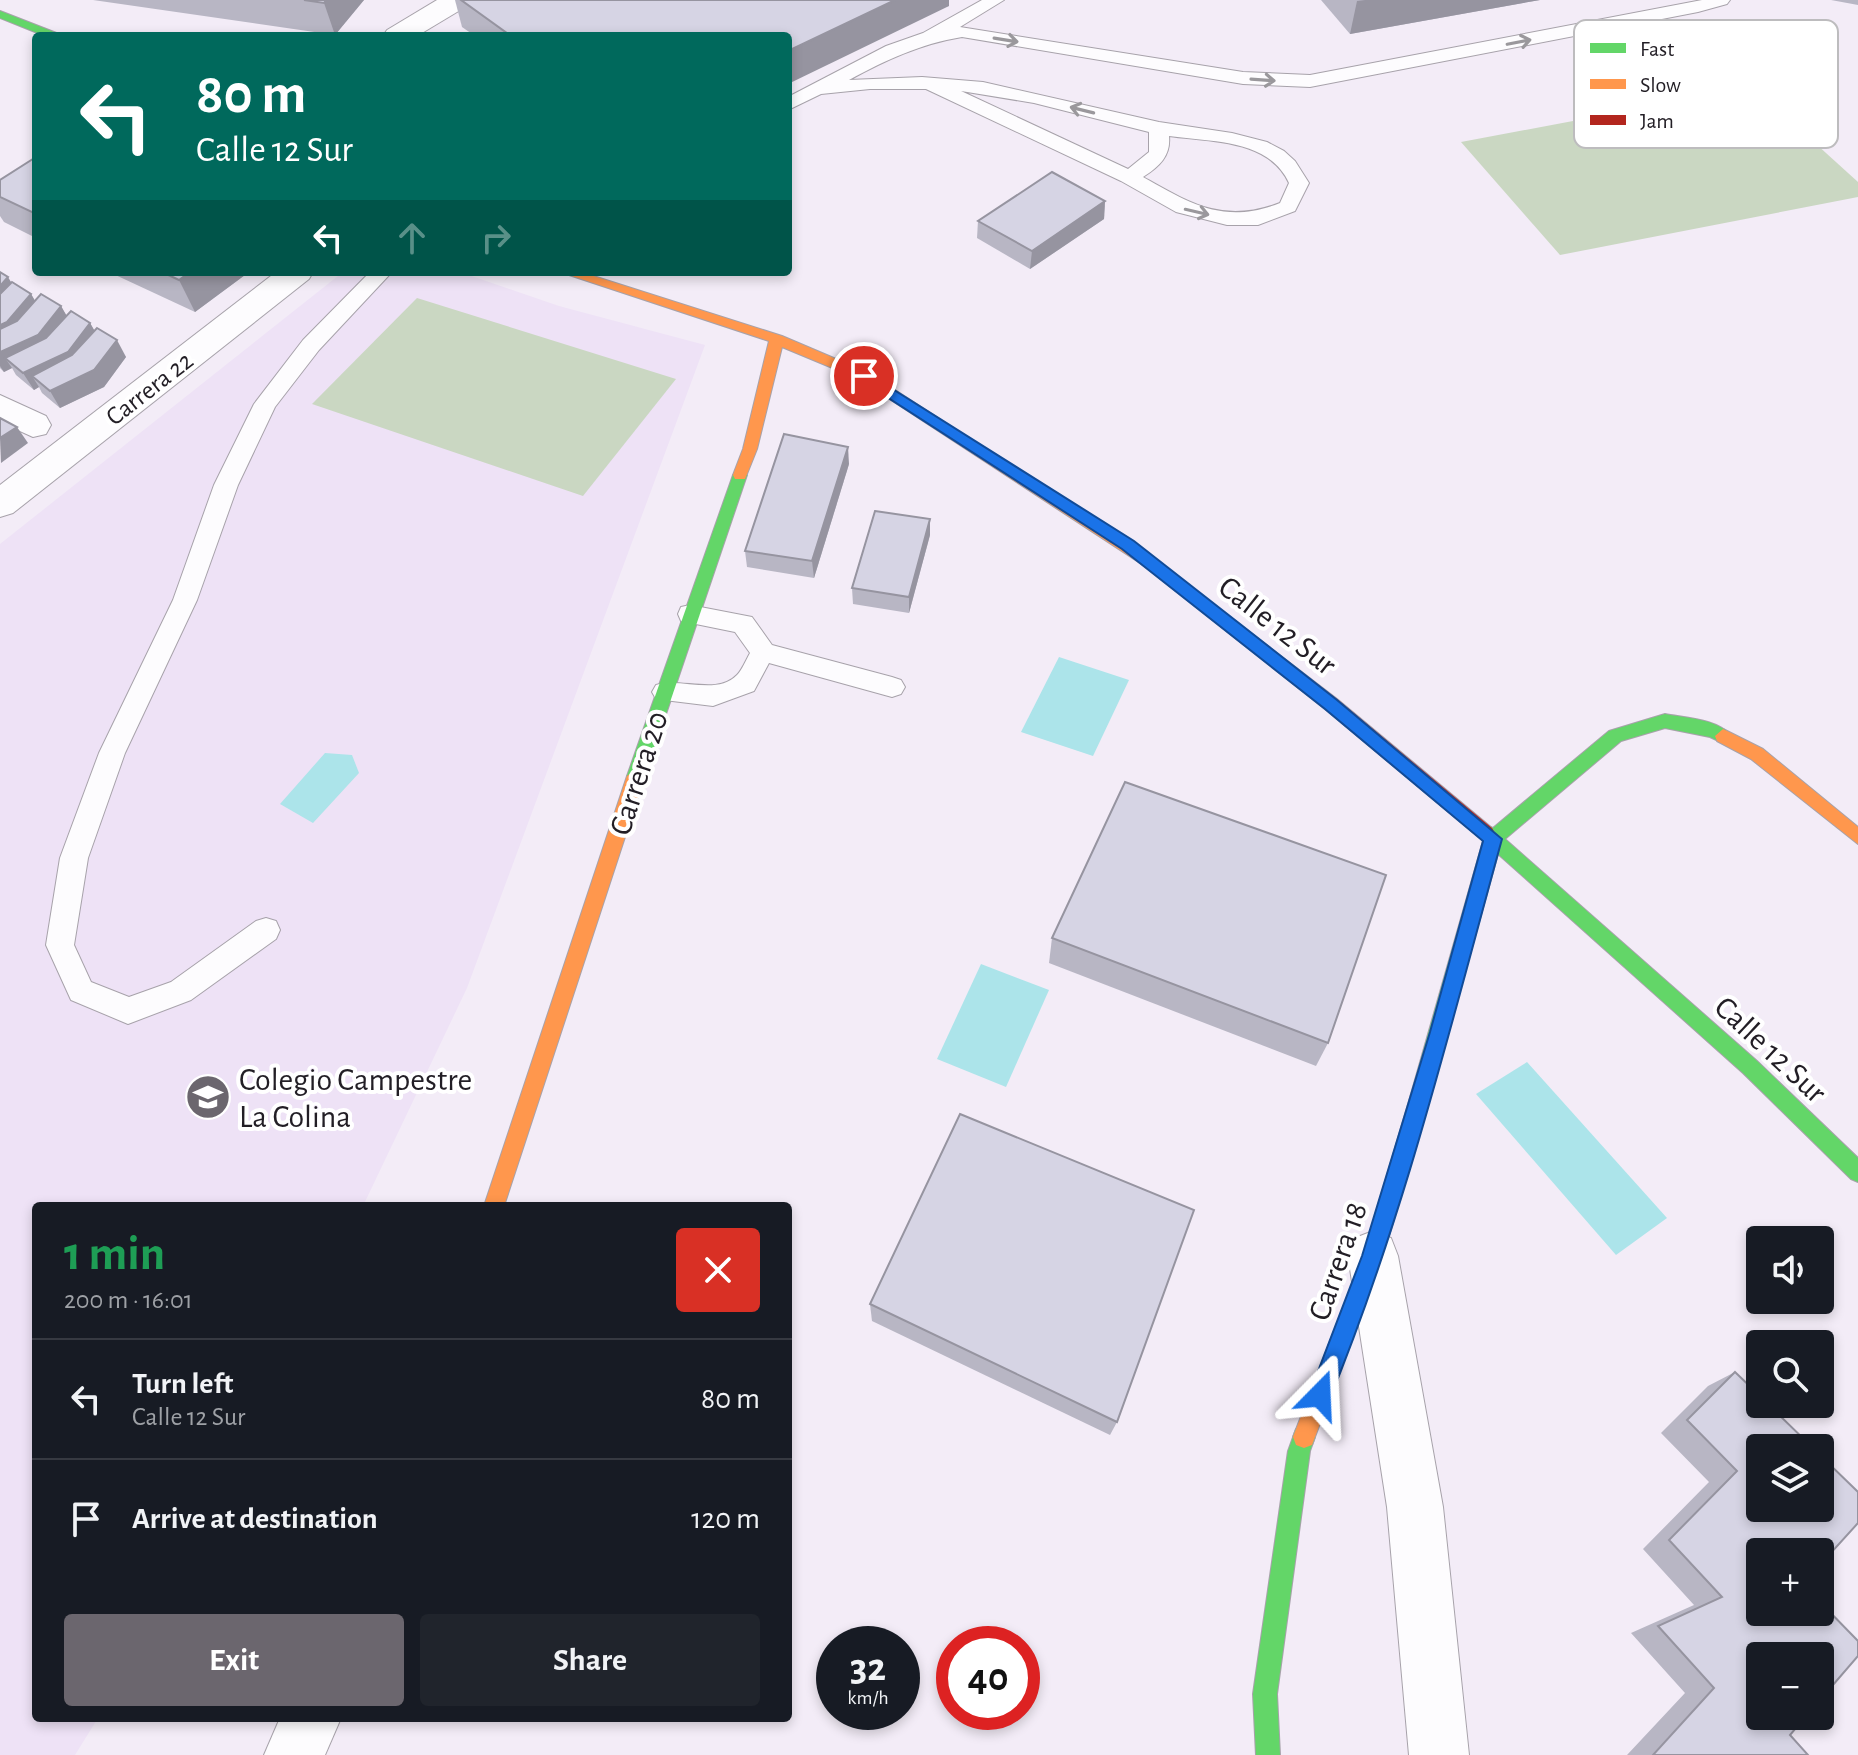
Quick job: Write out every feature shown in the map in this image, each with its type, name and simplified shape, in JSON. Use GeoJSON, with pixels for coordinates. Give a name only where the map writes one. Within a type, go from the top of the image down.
{"type":"FeatureCollection","features":[{"type":"Feature","properties":{"kind":"street"},"geometry":{"type":"LineString","coordinates":[[404,32],[457,0]]}},
{"type":"Feature","properties":{"kind":"street"},"geometry":{"type":"LineString","coordinates":[[0,14],[45,32]]}},
{"type":"Feature","properties":{"kind":"street","name":"Carrera 22"},"geometry":{"type":"LineString","coordinates":[[0,504],[292,276]]}},
{"type":"Feature","properties":{"kind":"street","name":"Calle 12 Sur"},"geometry":{"type":"LineString","coordinates":[[580,276],[777,339],[864,376],[1128,545],[1331,704],[1493,839],[1750,1067],[1858,1172]]}},
{"type":"Feature","properties":{"kind":"street","name":"Carrera 20"},"geometry":{"type":"LineString","coordinates":[[495,1202],[690,614],[750,449],[777,339]]}},
{"type":"Feature","properties":{"kind":"street"},"geometry":{"type":"LineString","coordinates":[[0,407],[33,425]]}},
{"type":"Feature","properties":{"kind":"street"},"geometry":{"type":"LineString","coordinates":[[1493,839],[1615,736],[1665,721],[1714,731],[1757,754],[1858,837]]}},
{"type":"Feature","properties":{"kind":"street","name":"Carrera 18"},"geometry":{"type":"LineString","coordinates":[[1268,1755],[1265,1694],[1299,1451],[1373,1256],[1440,1032],[1493,839]]}},
{"type":"Feature","properties":{"kind":"street"},"geometry":{"type":"LineString","coordinates":[[1373,1256],[1415,1507],[1439,1755]]}},
{"type":"Feature","properties":{"kind":"street"},"geometry":{"type":"LineString","coordinates":[[294,1755],[309,1722]]}},
{"type":"Feature","properties":{"kind":"lane"},"geometry":{"type":"LineString","coordinates":[[792,102],[892,50],[929,37],[995,0]]}},
{"type":"Feature","properties":{"kind":"lane"},"geometry":{"type":"LineString","coordinates":[[1635,20],[1721,0]]}},
{"type":"Feature","properties":{"kind":"lane"},"geometry":{"type":"LineString","coordinates":[[929,37],[962,32],[1243,78],[1310,81],[1574,31]]}},
{"type":"Feature","properties":{"kind":"lane"},"geometry":{"type":"LineString","coordinates":[[818,89],[854,83],[931,84],[989,88],[1158,128],[1241,141],[1270,151],[1292,166],[1299,183],[1288,207],[1258,219],[1227,219],[1183,208],[1128,177],[931,84]]}},
{"type":"Feature","properties":{"kind":"lane"},"geometry":{"type":"LineString","coordinates":[[1128,177],[1150,167],[1159,154],[1162,140],[1158,128]]}},
{"type":"Feature","properties":{"kind":"lane"},"geometry":{"type":"LineString","coordinates":[[266,930],[181,991],[128,1011],[81,991],[60,945],[74,858],[112,753],[185,600],[226,485],[265,404],[311,345],[378,276]]}},
{"type":"Feature","properties":{"kind":"lane"},"geometry":{"type":"LineString","coordinates":[[690,614],[743,624],[763,652],[892,687]]}},
{"type":"Feature","properties":{"kind":"lane"},"geometry":{"type":"LineString","coordinates":[[665,692],[713,696],[745,684],[763,652]]}},
{"type":"Feature","properties":{"kind":"shaded area","name":"Colegio Campestre La Colina"},"geometry":{"type":"Polygon","coordinates":[[[338,276],[472,276],[559,306],[705,345],[467,988],[365,1202],[32,1202],[32,1722],[96,1722],[75,1755],[0,1755],[0,544],[338,276]]]}},
{"type":"Feature","properties":{"kind":"green space"},"geometry":{"type":"Polygon","coordinates":[[[1574,121],[1574,148],[1820,148],[1858,182],[1858,197],[1560,255],[1461,142],[1574,121]]]}},
{"type":"Feature","properties":{"kind":"green space"},"geometry":{"type":"Polygon","coordinates":[[[417,298],[676,379],[583,496],[312,404],[417,298]]]}},
{"type":"Feature","properties":{"kind":"water"},"geometry":{"type":"Polygon","coordinates":[[[1059,657],[1129,680],[1093,756],[1021,732],[1059,657]]]}},
{"type":"Feature","properties":{"kind":"water"},"geometry":{"type":"Polygon","coordinates":[[[325,753],[352,755],[359,773],[313,823],[280,804],[325,753]]]}},
{"type":"Feature","properties":{"kind":"water"},"geometry":{"type":"Polygon","coordinates":[[[981,964],[1049,990],[1006,1087],[937,1059],[981,964]]]}},
{"type":"Feature","properties":{"kind":"water"},"geometry":{"type":"Polygon","coordinates":[[[1527,1062],[1667,1218],[1616,1255],[1476,1094],[1527,1062]]]}},
{"type":"Feature","properties":{"kind":"building"},"geometry":{"type":"Polygon","coordinates":[[[461,0],[895,0],[792,49],[792,32],[505,32],[461,0]]]}},
{"type":"Feature","properties":{"kind":"building"},"geometry":{"type":"Polygon","coordinates":[[[32,160],[32,212],[0,197],[0,180],[32,160]]]}},
{"type":"Feature","properties":{"kind":"building"},"geometry":{"type":"Polygon","coordinates":[[[1052,172],[1105,201],[1032,251],[978,221],[1052,172]]]}},
{"type":"Feature","properties":{"kind":"building"},"geometry":{"type":"Polygon","coordinates":[[[0,272],[8,277],[0,286],[0,272]]]}},
{"type":"Feature","properties":{"kind":"building"},"geometry":{"type":"Polygon","coordinates":[[[12,282],[31,294],[7,322],[0,325],[0,294],[12,282]]]}},
{"type":"Feature","properties":{"kind":"building"},"geometry":{"type":"Polygon","coordinates":[[[41,294],[61,306],[38,335],[0,352],[0,329],[17,321],[41,294]]]}},
{"type":"Feature","properties":{"kind":"building"},"geometry":{"type":"Polygon","coordinates":[[[71,311],[90,323],[68,352],[23,373],[5,358],[46,338],[71,311]]]}},
{"type":"Feature","properties":{"kind":"building"},"geometry":{"type":"Polygon","coordinates":[[[97,328],[117,340],[94,370],[50,391],[32,376],[72,355],[97,328]]]}},
{"type":"Feature","properties":{"kind":"building"},"geometry":{"type":"Polygon","coordinates":[[[0,418],[17,427],[0,438],[0,418]]]}},
{"type":"Feature","properties":{"kind":"building"},"geometry":{"type":"Polygon","coordinates":[[[784,434],[848,447],[812,561],[745,551],[784,434]]]}},
{"type":"Feature","properties":{"kind":"building"},"geometry":{"type":"Polygon","coordinates":[[[875,511],[930,519],[909,597],[852,588],[875,511]]]}},
{"type":"Feature","properties":{"kind":"building"},"geometry":{"type":"Polygon","coordinates":[[[1125,782],[1386,875],[1328,1043],[1052,938],[1125,782]]]}},
{"type":"Feature","properties":{"kind":"building"},"geometry":{"type":"Polygon","coordinates":[[[960,1114],[1194,1210],[1117,1422],[870,1304],[960,1114]]]}},
{"type":"Feature","properties":{"kind":"building"},"geometry":{"type":"Polygon","coordinates":[[[1735,1372],[1746,1383],[1746,1418],[1782,1418],[1799,1434],[1746,1434],[1746,1522],[1834,1522],[1834,1469],[1858,1492],[1858,1523],[1834,1550],[1834,1538],[1746,1538],[1746,1626],[1834,1626],[1834,1616],[1858,1641],[1858,1656],[1834,1684],[1834,1642],[1746,1642],[1746,1730],[1794,1730],[1790,1735],[1808,1755],[1653,1755],[1714,1688],[1658,1626],[1722,1597],[1669,1540],[1737,1471],[1687,1420],[1735,1372]]]}},
{"type":"Feature","properties":{"kind":"traffic: fast"},"geometry":{"type":"LineString","coordinates":[[0,14],[45,32]]}},
{"type":"Feature","properties":{"kind":"traffic: fast"},"geometry":{"type":"LineString","coordinates":[[636,776],[740,475]]}},
{"type":"Feature","properties":{"kind":"traffic: fast"},"geometry":{"type":"LineString","coordinates":[[1419,1101],[1493,839],[1615,736],[1665,721],[1714,731],[1723,736]]}},
{"type":"Feature","properties":{"kind":"traffic: fast"},"geometry":{"type":"LineString","coordinates":[[1486,833],[1750,1067],[1858,1172]]}},
{"type":"Feature","properties":{"kind":"traffic: fast"},"geometry":{"type":"LineString","coordinates":[[1268,1755],[1265,1694],[1299,1451],[1304,1437]]}},
{"type":"Feature","properties":{"kind":"traffic: slow"},"geometry":{"type":"LineString","coordinates":[[580,276],[777,339],[864,376],[1149,561]]}},
{"type":"Feature","properties":{"kind":"traffic: slow"},"geometry":{"type":"LineString","coordinates":[[740,475],[750,449],[777,339]]}},
{"type":"Feature","properties":{"kind":"traffic: slow"},"geometry":{"type":"LineString","coordinates":[[1723,736],[1757,754],[1858,837]]}},
{"type":"Feature","properties":{"kind":"traffic: slow"},"geometry":{"type":"LineString","coordinates":[[495,1202],[636,776]]}},
{"type":"Feature","properties":{"kind":"traffic: slow"},"geometry":{"type":"LineString","coordinates":[[1304,1437],[1373,1256],[1419,1101]]}},
{"type":"Feature","properties":{"kind":"traffic: jam"},"geometry":{"type":"LineString","coordinates":[[1149,561],[1331,704],[1486,833]]}},
{"type":"Feature","properties":{"kind":"place","name":"Colegio Campestre La Colina"},"geometry":{"type":"Point","coordinates":[208,1097]}},
{"type":"Feature","properties":{"kind":"route"},"geometry":{"type":"LineString","coordinates":[[864,376],[1128,545],[1331,704],[1493,839],[1440,1032],[1373,1256],[1320,1395]]}}]}
